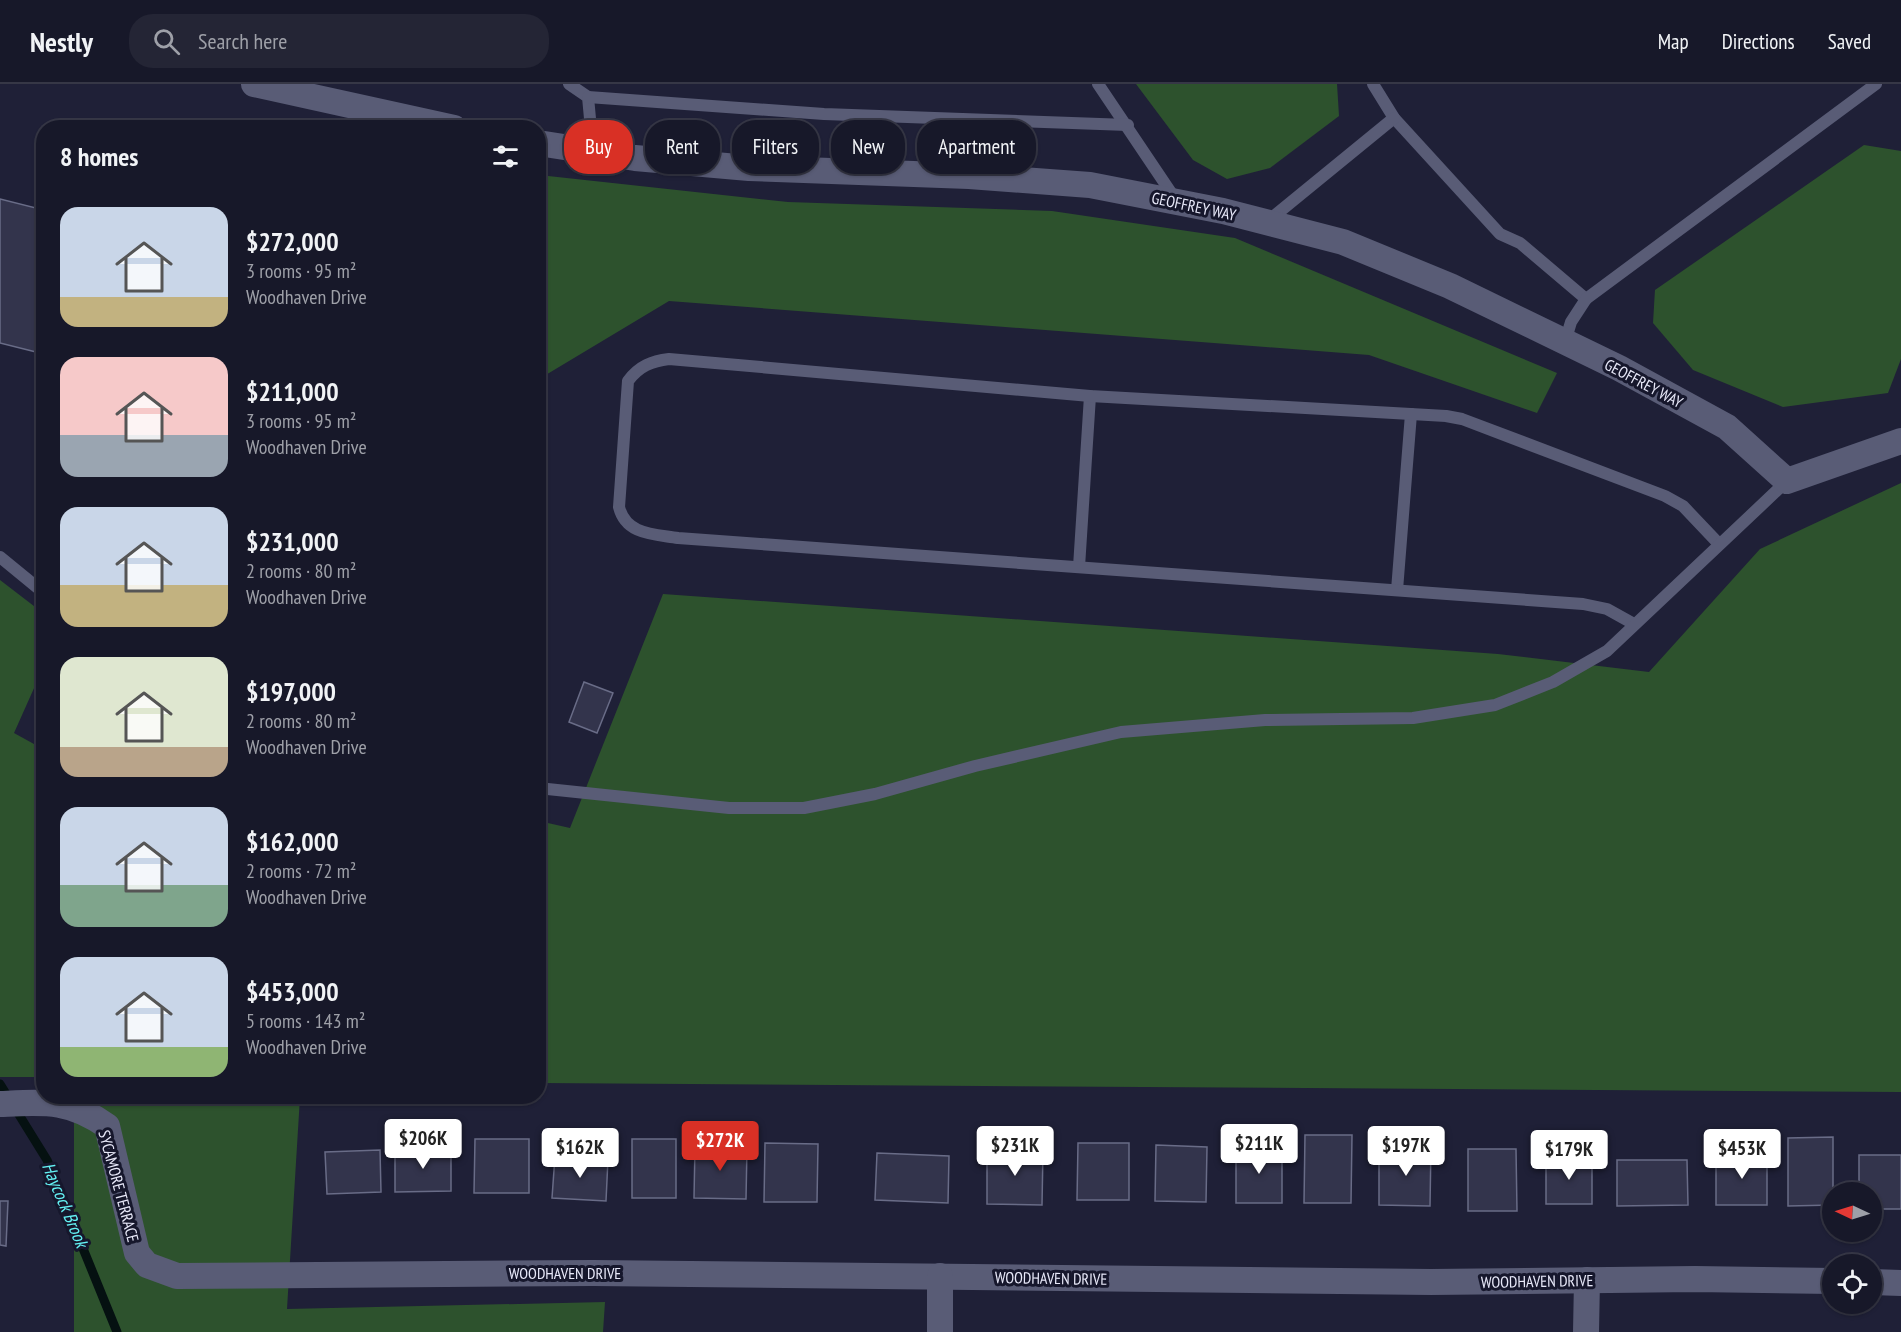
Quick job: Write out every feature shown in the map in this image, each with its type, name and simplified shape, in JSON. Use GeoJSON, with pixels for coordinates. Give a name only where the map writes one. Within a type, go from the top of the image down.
{"type":"FeatureCollection","features":[{"type":"Feature","properties":{"kind":"street"},"geometry":{"type":"LineString","coordinates":[[254,84],[418,120]]}},
{"type":"Feature","properties":{"kind":"street","name":"GEOFFREY WAY"},"geometry":{"type":"LineString","coordinates":[[546,144],[564,147]]}},
{"type":"Feature","properties":{"kind":"street","name":"GEOFFREY WAY"},"geometry":{"type":"LineString","coordinates":[[633,158],[749,168],[969,176],[1090,185],[1267,222],[1343,242],[1450,286],[1618,368],[1726,427],[1787,481]]}},
{"type":"Feature","properties":{"kind":"street"},"geometry":{"type":"LineString","coordinates":[[1787,481],[1901,441]]}},
{"type":"Feature","properties":{"kind":"street","name":"SYCAMORE TERRACE"},"geometry":{"type":"LineString","coordinates":[[0,1104],[36,1102]]}},
{"type":"Feature","properties":{"kind":"street","name":"SYCAMORE TERRACE"},"geometry":{"type":"LineString","coordinates":[[65,1104],[86,1112],[106,1126],[137,1253],[147,1265],[164,1274],[177,1276],[269,1275]]}},
{"type":"Feature","properties":{"kind":"street","name":"WOODHAVEN DRIVE"},"geometry":{"type":"LineString","coordinates":[[269,1275],[593,1273],[1431,1282],[1822,1281]]}},
{"type":"Feature","properties":{"kind":"street"},"geometry":{"type":"LineString","coordinates":[[940,1276],[940,1332]]}},
{"type":"Feature","properties":{"kind":"street"},"geometry":{"type":"LineString","coordinates":[[1586,1332],[1587,1280]]}},
{"type":"Feature","properties":{"kind":"street"},"geometry":{"type":"LineString","coordinates":[[1882,1282],[1901,1282]]}},
{"type":"Feature","properties":{"kind":"lane"},"geometry":{"type":"LineString","coordinates":[[569,84],[588,97],[824,114],[1128,125]]}},
{"type":"Feature","properties":{"kind":"lane"},"geometry":{"type":"LineString","coordinates":[[1098,84],[1128,125],[1177,202]]}},
{"type":"Feature","properties":{"kind":"lane"},"geometry":{"type":"LineString","coordinates":[[1373,84],[1394,118],[1500,234],[1520,243],[1586,299]]}},
{"type":"Feature","properties":{"kind":"lane"},"geometry":{"type":"LineString","coordinates":[[1565,342],[1571,322],[1586,299],[1876,84]]}},
{"type":"Feature","properties":{"kind":"lane"},"geometry":{"type":"LineString","coordinates":[[588,97],[590,120]]}},
{"type":"Feature","properties":{"kind":"lane"},"geometry":{"type":"LineString","coordinates":[[1267,222],[1394,118]]}},
{"type":"Feature","properties":{"kind":"lane"},"geometry":{"type":"LineString","coordinates":[[1634,624],[1607,609],[1583,604],[678,538],[636,530],[626,524],[619,507],[628,381],[641,368],[653,361],[669,359],[1090,396],[1411,414],[1462,419],[1665,496],[1683,506],[1719,544]]}},
{"type":"Feature","properties":{"kind":"lane"},"geometry":{"type":"LineString","coordinates":[[1079,567],[1090,396]]}},
{"type":"Feature","properties":{"kind":"lane"},"geometry":{"type":"LineString","coordinates":[[1397,590],[1411,414]]}},
{"type":"Feature","properties":{"kind":"lane"},"geometry":{"type":"LineString","coordinates":[[546,790],[729,808],[804,808],[875,794],[975,766],[1121,732],[1265,720],[1413,718],[1495,705],[1553,682],[1606,651],[1787,481]]}},
{"type":"Feature","properties":{"kind":"lane"},"geometry":{"type":"LineString","coordinates":[[0,557],[36,586]]}},
{"type":"Feature","properties":{"kind":"green space"},"geometry":{"type":"Polygon","coordinates":[[[1136,84],[1337,84],[1339,116],[1270,168],[1227,179],[1193,160],[1136,84]]]}},
{"type":"Feature","properties":{"kind":"green space"},"geometry":{"type":"Polygon","coordinates":[[[1864,145],[1901,151],[1901,359],[1888,393],[1783,407],[1693,370],[1653,323],[1655,290],[1864,145]]]}},
{"type":"Feature","properties":{"kind":"green space"},"geometry":{"type":"Polygon","coordinates":[[[546,176],[788,202],[1052,211],[1235,238],[1557,373],[1537,413],[1369,355],[669,301],[546,375],[546,176]]]}},
{"type":"Feature","properties":{"kind":"green space"},"geometry":{"type":"Polygon","coordinates":[[[1901,483],[1901,1092],[546,1083],[546,823],[570,828],[663,594],[1498,654],[1649,672],[1760,549],[1901,483]]]}},
{"type":"Feature","properties":{"kind":"green space"},"geometry":{"type":"Polygon","coordinates":[[[0,580],[36,608],[36,684],[14,733],[36,745],[36,1077],[0,1077],[0,580]]]}},
{"type":"Feature","properties":{"kind":"green space"},"geometry":{"type":"Polygon","coordinates":[[[74,1104],[300,1104],[287,1309],[605,1302],[603,1332],[74,1332],[74,1104]]]}},
{"type":"Feature","properties":{"kind":"building"},"geometry":{"type":"Polygon","coordinates":[[[0,199],[36,208],[36,352],[0,343],[0,199]]]}},
{"type":"Feature","properties":{"kind":"building"},"geometry":{"type":"Polygon","coordinates":[[[584,682],[613,693],[597,733],[569,722],[584,682]]]}},
{"type":"Feature","properties":{"kind":"building"},"geometry":{"type":"Polygon","coordinates":[[[1305,1135],[1352,1135],[1351,1203],[1304,1203],[1305,1135]]]}},
{"type":"Feature","properties":{"kind":"building"},"geometry":{"type":"Polygon","coordinates":[[[1833,1137],[1833,1182],[1822,1182],[1822,1205],[1788,1206],[1788,1138],[1833,1137]]]}},
{"type":"Feature","properties":{"kind":"building"},"geometry":{"type":"Polygon","coordinates":[[[475,1139],[529,1139],[529,1193],[474,1193],[475,1139]]]}},
{"type":"Feature","properties":{"kind":"building"},"geometry":{"type":"Polygon","coordinates":[[[632,1139],[676,1139],[676,1198],[632,1198],[632,1139]]]}},
{"type":"Feature","properties":{"kind":"building"},"geometry":{"type":"Polygon","coordinates":[[[765,1143],[818,1144],[817,1202],[764,1202],[765,1143]]]}},
{"type":"Feature","properties":{"kind":"building"},"geometry":{"type":"Polygon","coordinates":[[[1078,1143],[1129,1143],[1129,1200],[1077,1200],[1078,1143]]]}},
{"type":"Feature","properties":{"kind":"building"},"geometry":{"type":"Polygon","coordinates":[[[1404,1144],[1431,1144],[1430,1206],[1379,1205],[1379,1157],[1404,1157],[1404,1144]]]}},
{"type":"Feature","properties":{"kind":"building"},"geometry":{"type":"Polygon","coordinates":[[[1156,1145],[1207,1147],[1206,1202],[1155,1201],[1156,1145]]]}},
{"type":"Feature","properties":{"kind":"building"},"geometry":{"type":"Polygon","coordinates":[[[695,1146],[747,1147],[746,1199],[694,1198],[695,1146]]]}},
{"type":"Feature","properties":{"kind":"building"},"geometry":{"type":"Polygon","coordinates":[[[1236,1146],[1282,1146],[1282,1203],[1236,1203],[1236,1146]]]}},
{"type":"Feature","properties":{"kind":"building"},"geometry":{"type":"Polygon","coordinates":[[[451,1149],[451,1191],[395,1192],[395,1150],[451,1149]]]}},
{"type":"Feature","properties":{"kind":"building"},"geometry":{"type":"Polygon","coordinates":[[[987,1149],[1043,1150],[1042,1205],[987,1204],[987,1149]]]}},
{"type":"Feature","properties":{"kind":"building"},"geometry":{"type":"Polygon","coordinates":[[[1468,1149],[1516,1149],[1517,1211],[1468,1211],[1468,1149]]]}},
{"type":"Feature","properties":{"kind":"building"},"geometry":{"type":"Polygon","coordinates":[[[380,1150],[381,1192],[327,1194],[325,1152],[380,1150]]]}},
{"type":"Feature","properties":{"kind":"building"},"geometry":{"type":"Polygon","coordinates":[[[877,1153],[949,1156],[948,1203],[875,1200],[877,1153]]]}},
{"type":"Feature","properties":{"kind":"building"},"geometry":{"type":"Polygon","coordinates":[[[1716,1154],[1767,1154],[1767,1205],[1716,1205],[1716,1154]]]}},
{"type":"Feature","properties":{"kind":"building"},"geometry":{"type":"Polygon","coordinates":[[[1859,1155],[1901,1155],[1901,1209],[1882,1209],[1882,1182],[1859,1182],[1859,1155]]]}},
{"type":"Feature","properties":{"kind":"building"},"geometry":{"type":"Polygon","coordinates":[[[555,1156],[608,1159],[606,1201],[552,1198],[555,1156]]]}},
{"type":"Feature","properties":{"kind":"building"},"geometry":{"type":"Polygon","coordinates":[[[1546,1157],[1592,1157],[1592,1204],[1546,1204],[1546,1157]]]}},
{"type":"Feature","properties":{"kind":"building"},"geometry":{"type":"Polygon","coordinates":[[[1617,1160],[1687,1160],[1688,1205],[1617,1206],[1617,1160]]]}},
{"type":"Feature","properties":{"kind":"building"},"geometry":{"type":"Polygon","coordinates":[[[0,1201],[8,1201],[6,1246],[0,1245],[0,1201]]]}},
{"type":"Feature","properties":{"kind":"waterway","name":"Haycock Brook"},"geometry":{"type":"LineString","coordinates":[[0,1084],[47,1160],[117,1332]]}}]}
